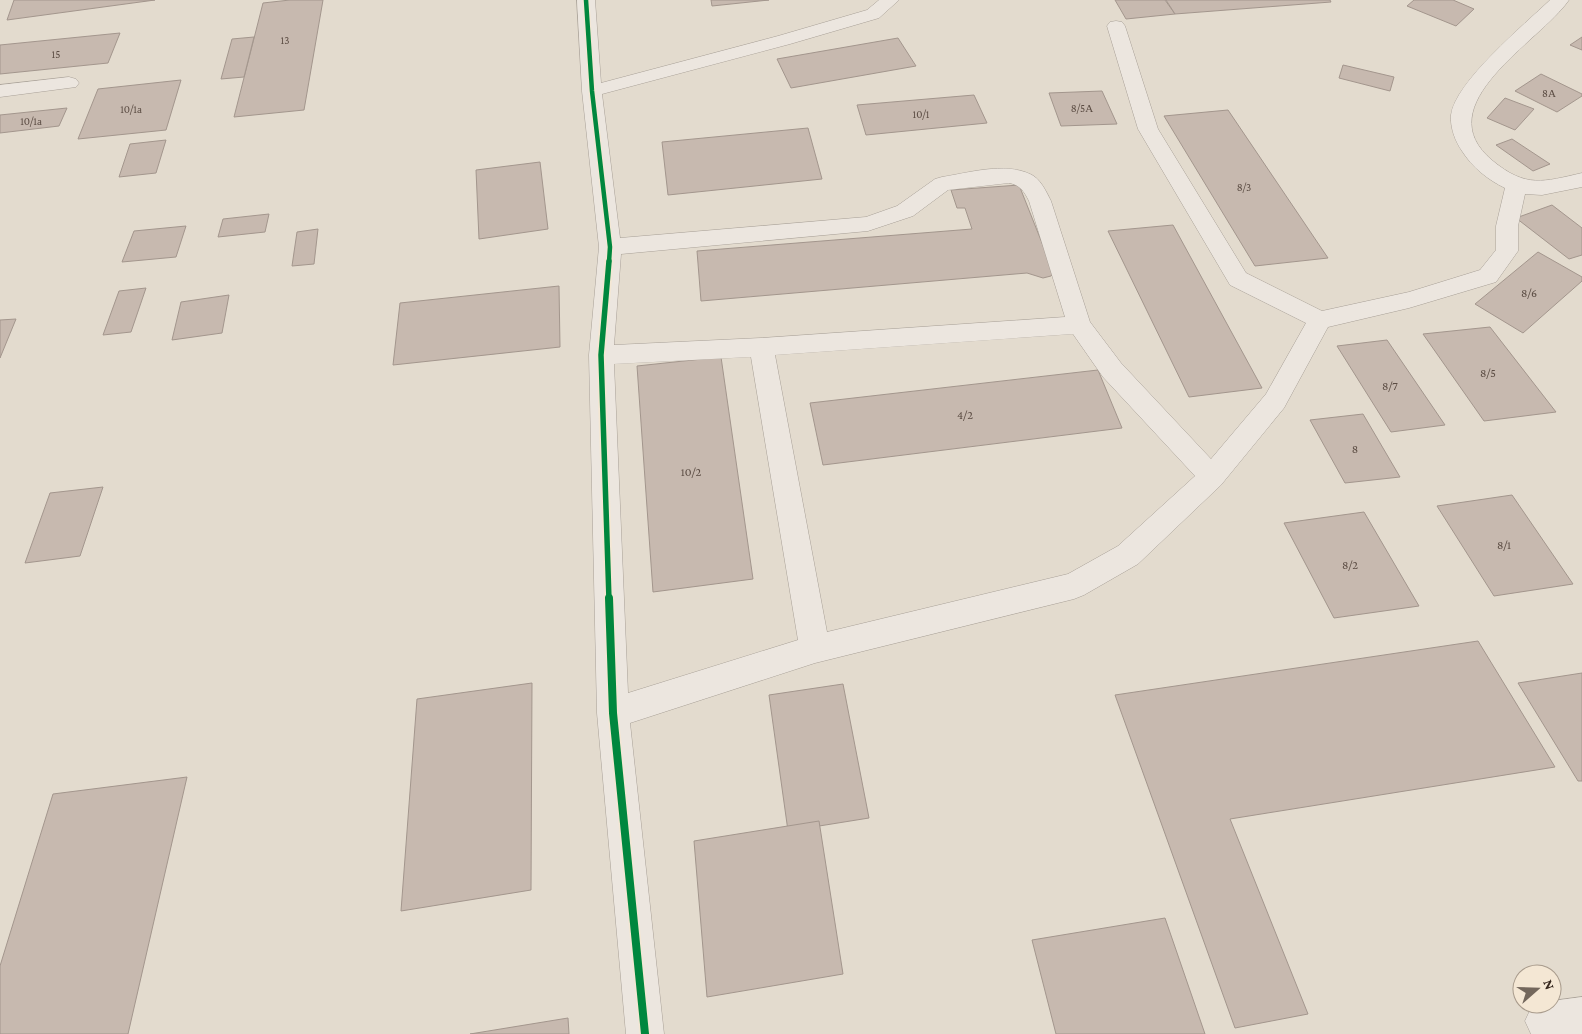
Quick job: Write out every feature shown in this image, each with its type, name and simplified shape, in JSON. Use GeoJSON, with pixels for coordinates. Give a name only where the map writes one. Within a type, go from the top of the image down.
{"type":"FeatureCollection","features":[{"type":"Feature","properties":{"kind":"street"},"geometry":{"type":"LineString","coordinates":[[586,0],[592,91],[610,247],[601,355],[613,713],[645,1034]]}},
{"type":"Feature","properties":{"kind":"street"},"geometry":{"type":"LineString","coordinates":[[592,91],[784,40],[873,14],[890,0]]}},
{"type":"Feature","properties":{"kind":"street"},"geometry":{"type":"LineString","coordinates":[[1560,0],[1475,85],[1461,112],[1465,142],[1481,162],[1499,177],[1522,188],[1541,189],[1582,180]]}},
{"type":"Feature","properties":{"kind":"street"},"geometry":{"type":"LineString","coordinates":[[1116,26],[1148,129],[1238,279],[1320,320],[1409,300],[1488,276],[1507,251],[1507,226],[1516,185]]}},
{"type":"Feature","properties":{"kind":"street"},"geometry":{"type":"LineString","coordinates":[[0,91],[69,83]]}},
{"type":"Feature","properties":{"kind":"street"},"geometry":{"type":"LineString","coordinates":[[610,247],[868,224],[905,211],[942,184],[1009,176],[1024,179],[1034,189],[1079,325],[1112,370],[1212,477]]}},
{"type":"Feature","properties":{"kind":"street"},"geometry":{"type":"LineString","coordinates":[[613,713],[815,649],[1074,586],[1128,555],[1212,477],[1275,402],[1320,320]]}},
{"type":"Feature","properties":{"kind":"street"},"geometry":{"type":"LineString","coordinates":[[601,355],[761,347],[1079,325]]}},
{"type":"Feature","properties":{"kind":"street"},"geometry":{"type":"LineString","coordinates":[[761,347],[815,649]]}},
{"type":"Feature","properties":{"kind":"street"},"geometry":{"type":"LineString","coordinates":[[1544,1021],[1582,1016]]}},
{"type":"Feature","properties":{"kind":"building"},"geometry":{"type":"Polygon","coordinates":[[[14,0],[155,0],[7,20],[14,0]]]}},
{"type":"Feature","properties":{"kind":"building"},"geometry":{"type":"Polygon","coordinates":[[[290,0],[323,0],[304,110],[234,117],[263,3],[290,0]]]}},
{"type":"Feature","properties":{"kind":"building"},"geometry":{"type":"Polygon","coordinates":[[[711,0],[769,0],[712,6],[711,0]]]}},
{"type":"Feature","properties":{"kind":"building"},"geometry":{"type":"Polygon","coordinates":[[[1115,0],[1165,0],[1175,14],[1126,19],[1115,0]]]}},
{"type":"Feature","properties":{"kind":"building"},"geometry":{"type":"Polygon","coordinates":[[[1166,0],[1330,0],[1331,2],[1175,14],[1166,0]]]}},
{"type":"Feature","properties":{"kind":"building"},"geometry":{"type":"Polygon","coordinates":[[[1414,0],[1453,0],[1474,9],[1456,26],[1407,6],[1414,0]]]}},
{"type":"Feature","properties":{"kind":"building"},"geometry":{"type":"Polygon","coordinates":[[[120,33],[108,63],[0,74],[0,45],[120,33]]]}},
{"type":"Feature","properties":{"kind":"building"},"geometry":{"type":"Polygon","coordinates":[[[254,37],[244,77],[221,79],[232,39],[254,37]]]}},
{"type":"Feature","properties":{"kind":"building"},"geometry":{"type":"Polygon","coordinates":[[[1582,37],[1582,50],[1570,45],[1582,37]]]}},
{"type":"Feature","properties":{"kind":"building"},"geometry":{"type":"Polygon","coordinates":[[[898,38],[916,66],[791,88],[777,59],[898,38]]]}},
{"type":"Feature","properties":{"kind":"building"},"geometry":{"type":"Polygon","coordinates":[[[1343,65],[1394,77],[1390,91],[1339,78],[1343,65]]]}},
{"type":"Feature","properties":{"kind":"building"},"geometry":{"type":"Polygon","coordinates":[[[1541,74],[1582,94],[1582,96],[1557,112],[1515,91],[1541,74]]]}},
{"type":"Feature","properties":{"kind":"building"},"geometry":{"type":"Polygon","coordinates":[[[181,80],[166,130],[78,139],[98,89],[181,80]]]}},
{"type":"Feature","properties":{"kind":"building"},"geometry":{"type":"Polygon","coordinates":[[[1102,91],[1117,124],[1061,126],[1049,93],[1102,91]]]}},
{"type":"Feature","properties":{"kind":"building"},"geometry":{"type":"Polygon","coordinates":[[[974,95],[987,123],[866,135],[857,105],[974,95]]]}},
{"type":"Feature","properties":{"kind":"building"},"geometry":{"type":"Polygon","coordinates":[[[1505,98],[1534,109],[1515,130],[1487,118],[1505,98]]]}},
{"type":"Feature","properties":{"kind":"building"},"geometry":{"type":"Polygon","coordinates":[[[67,108],[59,126],[0,133],[0,115],[67,108]]]}},
{"type":"Feature","properties":{"kind":"building"},"geometry":{"type":"Polygon","coordinates":[[[1228,110],[1328,258],[1255,266],[1164,116],[1228,110]]]}},
{"type":"Feature","properties":{"kind":"building"},"geometry":{"type":"Polygon","coordinates":[[[808,128],[822,179],[668,195],[662,142],[808,128]]]}},
{"type":"Feature","properties":{"kind":"building"},"geometry":{"type":"Polygon","coordinates":[[[1512,139],[1550,164],[1533,171],[1496,145],[1512,139]]]}},
{"type":"Feature","properties":{"kind":"building"},"geometry":{"type":"Polygon","coordinates":[[[166,140],[156,173],[119,177],[130,144],[166,140]]]}},
{"type":"Feature","properties":{"kind":"building"},"geometry":{"type":"Polygon","coordinates":[[[540,162],[548,229],[479,239],[476,170],[540,162]]]}},
{"type":"Feature","properties":{"kind":"building"},"geometry":{"type":"Polygon","coordinates":[[[1019,185],[1055,271],[1051,276],[1043,278],[1027,273],[701,301],[697,251],[972,229],[965,208],[957,208],[951,190],[1019,185]]]}},
{"type":"Feature","properties":{"kind":"building"},"geometry":{"type":"Polygon","coordinates":[[[1552,205],[1582,228],[1582,255],[1569,259],[1516,218],[1552,205]]]}},
{"type":"Feature","properties":{"kind":"building"},"geometry":{"type":"Polygon","coordinates":[[[269,214],[265,232],[218,237],[223,219],[269,214]]]}},
{"type":"Feature","properties":{"kind":"building"},"geometry":{"type":"Polygon","coordinates":[[[1173,225],[1262,388],[1189,397],[1108,231],[1173,225]]]}},
{"type":"Feature","properties":{"kind":"building"},"geometry":{"type":"Polygon","coordinates":[[[186,226],[176,257],[122,262],[134,231],[186,226]]]}},
{"type":"Feature","properties":{"kind":"building"},"geometry":{"type":"Polygon","coordinates":[[[318,229],[314,264],[292,266],[297,232],[318,229]]]}},
{"type":"Feature","properties":{"kind":"building"},"geometry":{"type":"Polygon","coordinates":[[[1538,252],[1582,277],[1582,281],[1523,333],[1475,304],[1538,252]]]}},
{"type":"Feature","properties":{"kind":"building"},"geometry":{"type":"Polygon","coordinates":[[[559,286],[560,347],[393,365],[400,303],[559,286]]]}},
{"type":"Feature","properties":{"kind":"building"},"geometry":{"type":"Polygon","coordinates":[[[146,288],[131,332],[103,335],[119,291],[146,288]]]}},
{"type":"Feature","properties":{"kind":"building"},"geometry":{"type":"Polygon","coordinates":[[[229,295],[222,333],[172,340],[181,302],[229,295]]]}},
{"type":"Feature","properties":{"kind":"building"},"geometry":{"type":"Polygon","coordinates":[[[16,319],[0,358],[0,320],[16,319]]]}},
{"type":"Feature","properties":{"kind":"building"},"geometry":{"type":"Polygon","coordinates":[[[1490,327],[1556,412],[1484,421],[1423,334],[1490,327]]]}},
{"type":"Feature","properties":{"kind":"building"},"geometry":{"type":"Polygon","coordinates":[[[1387,340],[1445,425],[1391,432],[1337,346],[1387,340]]]}},
{"type":"Feature","properties":{"kind":"building"},"geometry":{"type":"Polygon","coordinates":[[[721,357],[753,579],[653,592],[637,366],[721,357]]]}},
{"type":"Feature","properties":{"kind":"building"},"geometry":{"type":"Polygon","coordinates":[[[1098,370],[1122,428],[823,465],[810,403],[1098,370]]]}},
{"type":"Feature","properties":{"kind":"building"},"geometry":{"type":"Polygon","coordinates":[[[1363,414],[1400,477],[1345,483],[1310,420],[1363,414]]]}},
{"type":"Feature","properties":{"kind":"building"},"geometry":{"type":"Polygon","coordinates":[[[103,487],[80,556],[25,563],[50,493],[103,487]]]}},
{"type":"Feature","properties":{"kind":"building"},"geometry":{"type":"Polygon","coordinates":[[[1512,495],[1573,584],[1494,596],[1437,506],[1512,495]]]}},
{"type":"Feature","properties":{"kind":"building"},"geometry":{"type":"Polygon","coordinates":[[[1364,512],[1419,606],[1334,618],[1284,523],[1364,512]]]}},
{"type":"Feature","properties":{"kind":"building"},"geometry":{"type":"Polygon","coordinates":[[[1478,641],[1555,767],[1230,819],[1308,1014],[1235,1028],[1115,695],[1478,641]]]}},
{"type":"Feature","properties":{"kind":"building"},"geometry":{"type":"Polygon","coordinates":[[[1582,673],[1582,781],[1578,781],[1518,683],[1582,673]]]}},
{"type":"Feature","properties":{"kind":"building"},"geometry":{"type":"Polygon","coordinates":[[[532,683],[531,890],[401,911],[417,699],[532,683]]]}},
{"type":"Feature","properties":{"kind":"building"},"geometry":{"type":"Polygon","coordinates":[[[843,684],[869,818],[788,831],[769,695],[843,684]]]}},
{"type":"Feature","properties":{"kind":"building"},"geometry":{"type":"Polygon","coordinates":[[[187,777],[128,1034],[0,1034],[0,966],[53,794],[187,777]]]}},
{"type":"Feature","properties":{"kind":"building"},"geometry":{"type":"Polygon","coordinates":[[[819,821],[843,974],[707,997],[694,841],[819,821]]]}},
{"type":"Feature","properties":{"kind":"building"},"geometry":{"type":"Polygon","coordinates":[[[1165,918],[1205,1034],[1056,1034],[1032,940],[1165,918]]]}},
{"type":"Feature","properties":{"kind":"building"},"geometry":{"type":"Polygon","coordinates":[[[568,1018],[569,1034],[470,1034],[568,1018]]]}},
{"type":"Feature","properties":{"kind":"cycle path"},"geometry":{"type":"LineString","coordinates":[[586,0],[592,91],[610,247],[601,355],[613,713],[645,1034]]}}]}
